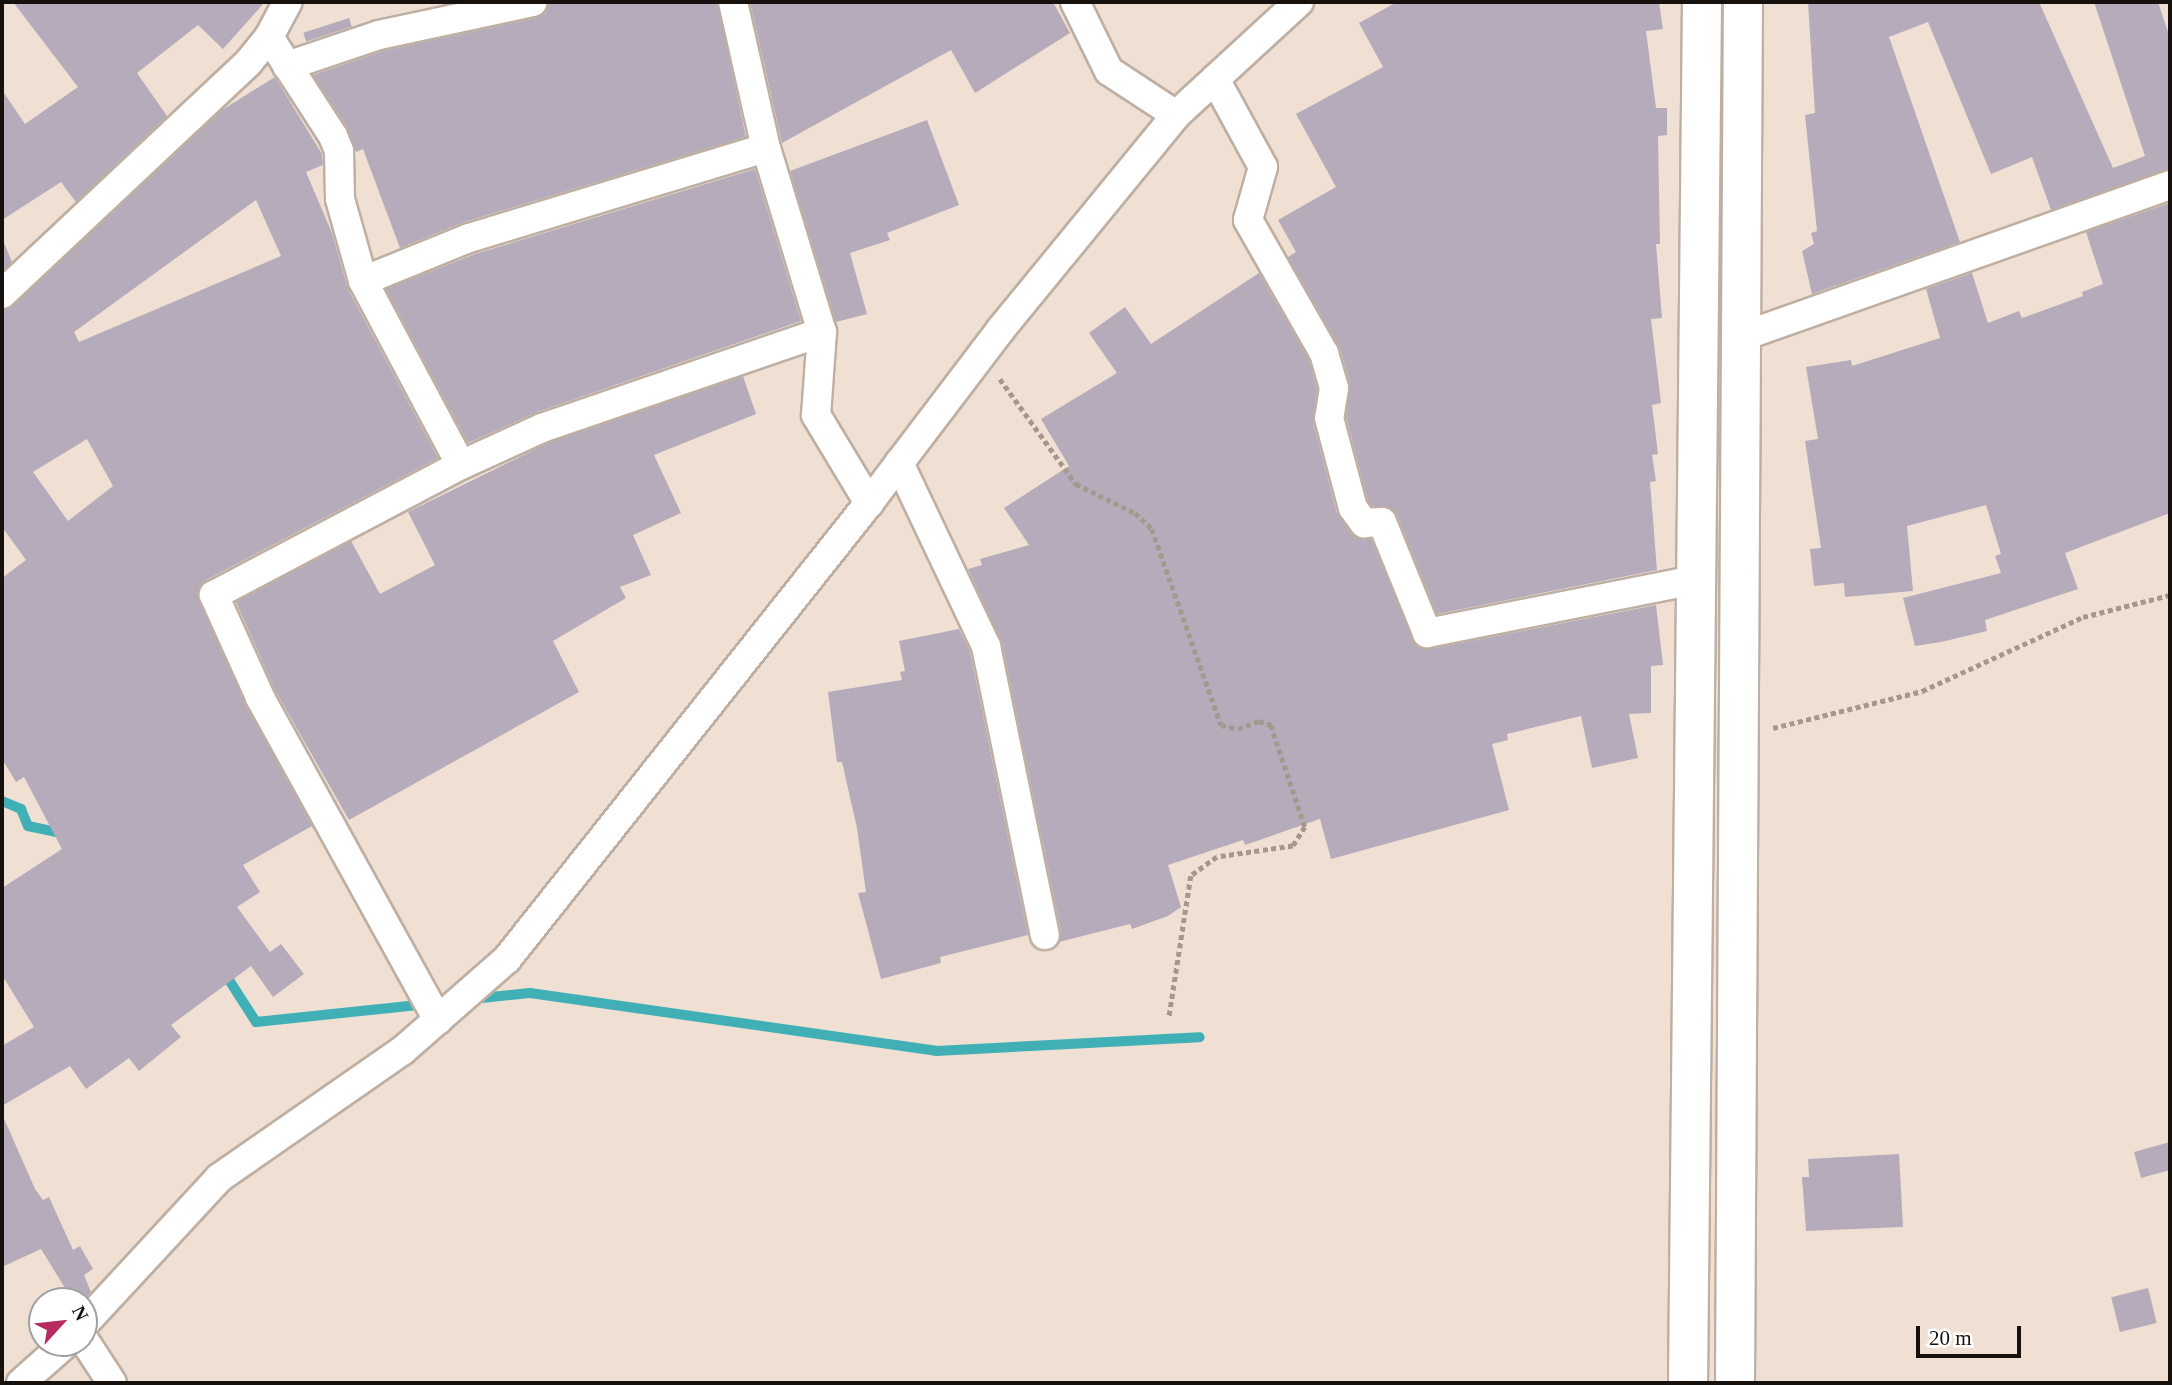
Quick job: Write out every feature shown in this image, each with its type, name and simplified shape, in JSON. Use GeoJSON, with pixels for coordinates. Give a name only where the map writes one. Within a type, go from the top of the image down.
{"type":"FeatureCollection","features":[{"type":"Feature","properties":{"kind":"main road"},"geometry":{"type":"LineString","coordinates":[[1688,1383],[1702,2]]}},
{"type":"Feature","properties":{"kind":"main road"},"geometry":{"type":"LineString","coordinates":[[1735,1383],[1743,2]]}},
{"type":"Feature","properties":{"kind":"street"},"geometry":{"type":"LineString","coordinates":[[287,66],[379,35],[533,2]]}},
{"type":"Feature","properties":{"kind":"street"},"geometry":{"type":"LineString","coordinates":[[733,2],[766,148],[822,332],[816,415],[869,503]]}},
{"type":"Feature","properties":{"kind":"street"},"geometry":{"type":"LineString","coordinates":[[1075,2],[1109,71],[1176,115]]}},
{"type":"Feature","properties":{"kind":"street"},"geometry":{"type":"LineString","coordinates":[[98,1309],[219,1178],[402,1051],[507,959],[869,503],[976,362],[1176,115],[1299,2]]}},
{"type":"Feature","properties":{"kind":"street"},"geometry":{"type":"LineString","coordinates":[[2,294],[248,63],[270,37],[285,3]]}},
{"type":"Feature","properties":{"kind":"street"},"geometry":{"type":"LineString","coordinates":[[270,37],[339,151],[340,200],[363,281],[461,466]]}},
{"type":"Feature","properties":{"kind":"street"},"geometry":{"type":"LineString","coordinates":[[1215,79],[1263,167],[1248,220],[1324,353],[1334,388],[1329,418],[1353,508],[1364,523],[1382,522],[1427,632],[1695,580]]}},
{"type":"Feature","properties":{"kind":"street"},"geometry":{"type":"LineString","coordinates":[[363,281],[469,237],[766,148]]}},
{"type":"Feature","properties":{"kind":"street"},"geometry":{"type":"LineString","coordinates":[[1741,337],[2170,185]]}},
{"type":"Feature","properties":{"kind":"street"},"geometry":{"type":"LineString","coordinates":[[438,1020],[260,697],[214,595],[461,466],[542,428],[822,332]]}},
{"type":"Feature","properties":{"kind":"street"},"geometry":{"type":"LineString","coordinates":[[899,463],[986,646],[1045,935]]}},
{"type":"Feature","properties":{"kind":"street"},"geometry":{"type":"LineString","coordinates":[[21,1383],[50,1357]]}},
{"type":"Feature","properties":{"kind":"street"},"geometry":{"type":"LineString","coordinates":[[95,1357],[112,1383]]}},
{"type":"Feature","properties":{"kind":"path"},"geometry":{"type":"LineString","coordinates":[[976,362],[1005,383],[1076,484],[1135,513],[1152,529],[1221,725],[1238,729],[1259,721],[1271,726],[1297,796],[1305,827],[1293,846],[1217,857],[1191,876],[1169,1018]]}},
{"type":"Feature","properties":{"kind":"path"},"geometry":{"type":"LineString","coordinates":[[1739,737],[1922,691],[2083,617],[2170,595]]}},
{"type":"Feature","properties":{"kind":"building"},"geometry":{"type":"Polygon","coordinates":[[[13,2],[265,2],[223,49],[198,25],[137,73],[167,116],[76,202],[61,182],[2,220],[2,90],[25,124],[78,87],[13,2]]]}},
{"type":"Feature","properties":{"kind":"building"},"geometry":{"type":"Polygon","coordinates":[[[549,2],[717,2],[746,137],[464,222],[400,248],[363,149],[356,152],[347,127],[313,75],[383,51],[536,18],[545,14],[549,2]]]}},
{"type":"Feature","properties":{"kind":"building"},"geometry":{"type":"Polygon","coordinates":[[[750,2],[1053,2],[1070,33],[975,93],[951,50],[782,143],[750,2]]]}},
{"type":"Feature","properties":{"kind":"building"},"geometry":{"type":"Polygon","coordinates":[[[1397,2],[1659,2],[1663,29],[1646,31],[1656,108],[1667,108],[1667,135],[1658,136],[1660,244],[1656,244],[1662,318],[1651,319],[1661,403],[1652,405],[1658,454],[1652,455],[1656,481],[1650,482],[1657,570],[1437,614],[1397,515],[1390,508],[1372,506],[1368,501],[1346,417],[1350,384],[1340,348],[1288,257],[1296,252],[1278,220],[1336,187],[1296,114],[1383,67],[1359,23],[1397,2]]]}},
{"type":"Feature","properties":{"kind":"building"},"geometry":{"type":"Polygon","coordinates":[[[1808,2],[2039,2],[2113,168],[2145,156],[2094,2],[2158,2],[2170,38],[2170,169],[2051,210],[2032,157],[1991,174],[1928,22],[1889,37],[1960,242],[1812,294],[1802,251],[1814,244],[1811,233],[1817,231],[1805,115],[1815,113],[1808,2]]]}},
{"type":"Feature","properties":{"kind":"building"},"geometry":{"type":"Polygon","coordinates":[[[349,18],[352,27],[306,41],[303,33],[349,18]]]}},
{"type":"Feature","properties":{"kind":"building"},"geometry":{"type":"Polygon","coordinates":[[[275,77],[322,154],[323,165],[306,172],[332,233],[348,289],[438,458],[206,580],[198,593],[245,704],[312,826],[243,865],[260,892],[237,907],[270,952],[281,944],[304,974],[273,997],[251,966],[171,1025],[181,1037],[139,1071],[129,1058],[86,1089],[70,1066],[2,1106],[2,1046],[34,1027],[2,975],[2,888],[62,849],[24,777],[16,782],[2,759],[2,578],[26,560],[2,527],[2,310],[13,306],[222,110],[275,77]],[[256,200],[74,332],[79,342],[281,256],[256,200]],[[87,439],[33,472],[68,521],[113,486],[87,439]]]}},
{"type":"Feature","properties":{"kind":"building"},"geometry":{"type":"Polygon","coordinates":[[[927,120],[959,205],[887,233],[890,240],[850,253],[867,314],[836,322],[790,171],[927,120]]]}},
{"type":"Feature","properties":{"kind":"building"},"geometry":{"type":"Polygon","coordinates":[[[755,169],[801,321],[537,412],[468,443],[386,289],[475,254],[755,169]]]}},
{"type":"Feature","properties":{"kind":"building"},"geometry":{"type":"Polygon","coordinates":[[[2170,203],[2170,513],[2065,553],[2078,589],[1985,620],[1987,631],[1941,642],[1915,646],[1903,598],[2001,573],[1995,556],[2001,554],[1986,505],[1907,526],[1913,591],[1845,597],[1844,583],[1814,586],[1810,549],[1821,548],[1805,441],[1818,439],[1806,367],[1851,360],[1852,366],[1940,338],[1926,289],[1972,273],[1988,323],[2019,311],[2022,318],[2083,296],[2082,292],[2103,284],[2086,232],[2170,203]]]}},
{"type":"Feature","properties":{"kind":"building"},"geometry":{"type":"Polygon","coordinates":[[[2,238],[12,262],[2,271],[2,238]]]}},
{"type":"Feature","properties":{"kind":"building"},"geometry":{"type":"Polygon","coordinates":[[[1259,273],[1309,360],[1317,389],[1313,422],[1337,513],[1356,538],[1371,539],[1416,646],[1430,649],[1656,605],[1663,665],[1651,666],[1651,713],[1629,714],[1638,758],[1592,768],[1581,716],[1507,734],[1508,740],[1492,744],[1509,810],[1331,859],[1320,819],[1245,845],[1243,840],[1168,865],[1181,907],[1168,916],[1132,929],[1130,924],[1059,942],[1061,932],[1002,643],[968,569],[982,565],[980,559],[1029,545],[1004,508],[1069,466],[1041,419],[1117,373],[1089,333],[1125,307],[1151,344],[1259,273]]]}},
{"type":"Feature","properties":{"kind":"building"},"geometry":{"type":"Polygon","coordinates":[[[743,376],[756,414],[654,455],[681,513],[633,535],[651,575],[620,587],[626,598],[553,641],[579,692],[349,820],[275,690],[236,602],[351,541],[380,594],[435,565],[408,512],[548,443],[743,376]]]}},
{"type":"Feature","properties":{"kind":"building"},"geometry":{"type":"Polygon","coordinates":[[[959,629],[970,651],[1028,935],[940,957],[941,963],[881,979],[858,893],[866,892],[857,828],[842,762],[837,762],[828,692],[902,680],[900,672],[905,671],[899,641],[959,629]]]}},
{"type":"Feature","properties":{"kind":"building"},"geometry":{"type":"Polygon","coordinates":[[[2,1114],[35,1189],[43,1200],[49,1197],[73,1250],[80,1246],[93,1269],[84,1275],[89,1287],[64,1287],[41,1249],[2,1267],[2,1114]]]}},
{"type":"Feature","properties":{"kind":"building"},"geometry":{"type":"Polygon","coordinates":[[[2170,1142],[2170,1170],[2141,1178],[2134,1152],[2170,1142]]]}},
{"type":"Feature","properties":{"kind":"building"},"geometry":{"type":"Polygon","coordinates":[[[1899,1154],[1903,1227],[1806,1231],[1802,1177],[1809,1177],[1808,1159],[1899,1154]]]}},
{"type":"Feature","properties":{"kind":"building"},"geometry":{"type":"Polygon","coordinates":[[[2148,1288],[2157,1323],[2120,1332],[2111,1297],[2148,1288]]]}},
{"type":"Feature","properties":{"kind":"waterway"},"geometry":{"type":"LineString","coordinates":[[2,801],[21,809],[28,826],[65,834]]}},
{"type":"Feature","properties":{"kind":"waterway"},"geometry":{"type":"LineString","coordinates":[[222,969],[256,1022],[428,1004]]}},
{"type":"Feature","properties":{"kind":"waterway"},"geometry":{"type":"LineString","coordinates":[[472,999],[530,993],[936,1051],[1200,1037]]}}]}
